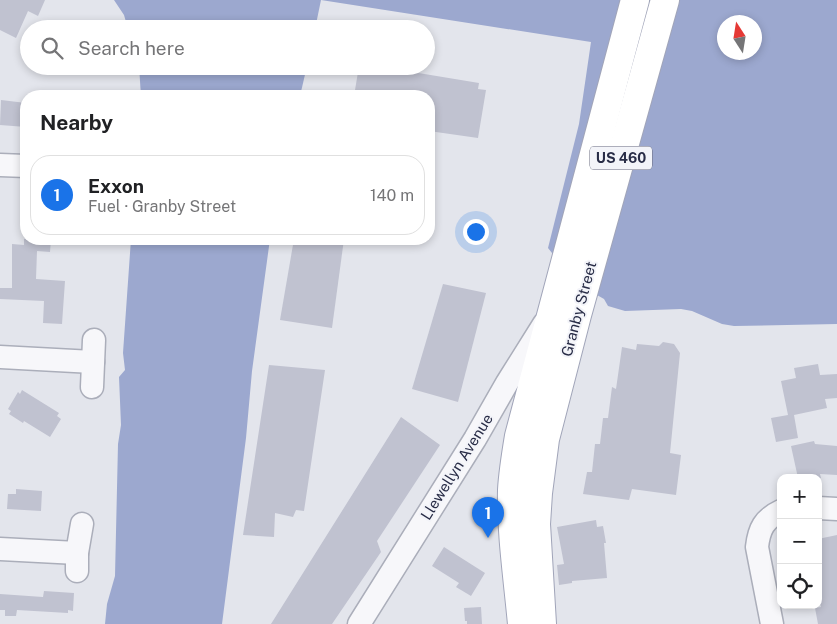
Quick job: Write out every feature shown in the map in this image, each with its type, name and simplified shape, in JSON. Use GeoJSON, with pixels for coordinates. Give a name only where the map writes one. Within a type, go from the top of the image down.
{"type":"FeatureCollection","features":[{"type":"Feature","properties":{"kind":"main road","name":"Granby Street"},"geometry":{"type":"LineString","coordinates":[[542,624],[536,532],[538,493],[565,312],[636,0]]}},
{"type":"Feature","properties":{"kind":"main road","name":"Granby Street"},"geometry":{"type":"LineString","coordinates":[[522,624],[512,491],[519,436],[565,312],[665,0]]}},
{"type":"Feature","properties":{"kind":"street"},"geometry":{"type":"LineString","coordinates":[[0,165],[20,166]]}},
{"type":"Feature","properties":{"kind":"street","name":"Llewellyn Avenue"},"geometry":{"type":"LineString","coordinates":[[359,624],[476,439],[508,383],[565,312]]}},
{"type":"Feature","properties":{"kind":"street"},"geometry":{"type":"LineString","coordinates":[[0,356],[93,351],[92,387]]}},
{"type":"Feature","properties":{"kind":"street"},"geometry":{"type":"LineString","coordinates":[[822,508],[837,509]]}},
{"type":"Feature","properties":{"kind":"street"},"geometry":{"type":"LineString","coordinates":[[772,624],[757,547],[758,534],[763,524],[777,513]]}},
{"type":"Feature","properties":{"kind":"street"},"geometry":{"type":"LineString","coordinates":[[0,549],[77,562],[82,524]]}},
{"type":"Feature","properties":{"kind":"water"},"geometry":{"type":"Polygon","coordinates":[[[114,0],[321,0],[317,20],[125,20],[114,0]]]}},
{"type":"Feature","properties":{"kind":"water"},"geometry":{"type":"Polygon","coordinates":[[[321,0],[837,0],[837,324],[734,326],[722,324],[692,311],[681,309],[625,311],[608,306],[604,299],[576,283],[548,248],[579,124],[591,42],[321,0]]]}},
{"type":"Feature","properties":{"kind":"water"},"geometry":{"type":"Polygon","coordinates":[[[140,75],[305,75],[301,90],[141,90],[140,75]]]}},
{"type":"Feature","properties":{"kind":"water"},"geometry":{"type":"Polygon","coordinates":[[[131,245],[269,245],[222,624],[105,624],[107,604],[115,576],[118,444],[121,425],[119,377],[125,370],[123,353],[131,245]]]}},
{"type":"Feature","properties":{"kind":"building"},"geometry":{"type":"Polygon","coordinates":[[[0,0],[45,0],[38,16],[28,11],[24,20],[20,20],[20,29],[16,38],[0,30],[0,0]]]}},
{"type":"Feature","properties":{"kind":"building"},"geometry":{"type":"Polygon","coordinates":[[[358,75],[431,75],[479,83],[478,89],[486,90],[478,138],[435,132],[435,90],[355,90],[358,75]]]}},
{"type":"Feature","properties":{"kind":"building"},"geometry":{"type":"Polygon","coordinates":[[[1,100],[20,102],[20,127],[0,125],[1,100]]]}},
{"type":"Feature","properties":{"kind":"building"},"geometry":{"type":"Polygon","coordinates":[[[12,244],[51,245],[50,252],[37,251],[36,279],[65,281],[62,324],[43,323],[44,301],[0,299],[0,288],[12,288],[12,244]]]}},
{"type":"Feature","properties":{"kind":"building"},"geometry":{"type":"Polygon","coordinates":[[[293,245],[343,245],[332,328],[280,320],[293,245]]]}},
{"type":"Feature","properties":{"kind":"building"},"geometry":{"type":"Polygon","coordinates":[[[443,284],[486,293],[458,402],[412,389],[443,284]]]}},
{"type":"Feature","properties":{"kind":"building"},"geometry":{"type":"Polygon","coordinates":[[[663,342],[674,344],[680,353],[670,453],[681,455],[676,495],[632,489],[629,500],[583,494],[587,472],[592,472],[595,444],[600,444],[603,418],[608,418],[612,387],[616,389],[622,347],[636,350],[637,344],[659,346],[663,342]]]}},
{"type":"Feature","properties":{"kind":"building"},"geometry":{"type":"Polygon","coordinates":[[[818,364],[820,375],[837,374],[837,398],[825,399],[827,408],[794,415],[798,438],[776,442],[771,418],[788,415],[781,381],[796,378],[794,368],[818,364]]]}},
{"type":"Feature","properties":{"kind":"building"},"geometry":{"type":"Polygon","coordinates":[[[269,365],[325,370],[304,511],[296,510],[293,517],[275,513],[274,537],[243,535],[269,365]]]}},
{"type":"Feature","properties":{"kind":"building"},"geometry":{"type":"Polygon","coordinates":[[[22,390],[59,413],[57,416],[61,419],[50,437],[9,414],[11,411],[8,409],[18,392],[20,394],[22,390]]]}},
{"type":"Feature","properties":{"kind":"building"},"geometry":{"type":"Polygon","coordinates":[[[401,417],[440,445],[377,541],[381,552],[332,624],[271,624],[401,417]]]}},
{"type":"Feature","properties":{"kind":"building"},"geometry":{"type":"Polygon","coordinates":[[[814,441],[815,444],[837,446],[837,475],[797,474],[791,446],[814,441]]]}},
{"type":"Feature","properties":{"kind":"building"},"geometry":{"type":"Polygon","coordinates":[[[16,489],[42,491],[41,511],[7,509],[8,494],[16,494],[16,489]]]}},
{"type":"Feature","properties":{"kind":"building"},"geometry":{"type":"Polygon","coordinates":[[[596,520],[597,527],[603,526],[606,543],[604,543],[607,578],[572,581],[572,583],[559,585],[557,565],[564,564],[557,527],[596,520]]]}},
{"type":"Feature","properties":{"kind":"building"},"geometry":{"type":"Polygon","coordinates":[[[837,535],[837,624],[818,624],[815,609],[822,609],[822,538],[837,535]]]}},
{"type":"Feature","properties":{"kind":"building"},"geometry":{"type":"Polygon","coordinates":[[[444,547],[485,573],[471,596],[456,587],[459,583],[432,566],[444,547]]]}},
{"type":"Feature","properties":{"kind":"building"},"geometry":{"type":"Polygon","coordinates":[[[44,591],[74,593],[73,611],[68,610],[68,613],[17,610],[16,616],[5,616],[5,610],[0,610],[0,594],[43,597],[44,591]]]}},
{"type":"Feature","properties":{"kind":"building"},"geometry":{"type":"Polygon","coordinates":[[[481,607],[482,624],[467,624],[464,608],[481,607]]]}},
{"type":"Feature","properties":{"kind":"place","name":"Exxon"},"geometry":{"type":"Point","coordinates":[488,538]}}]}
